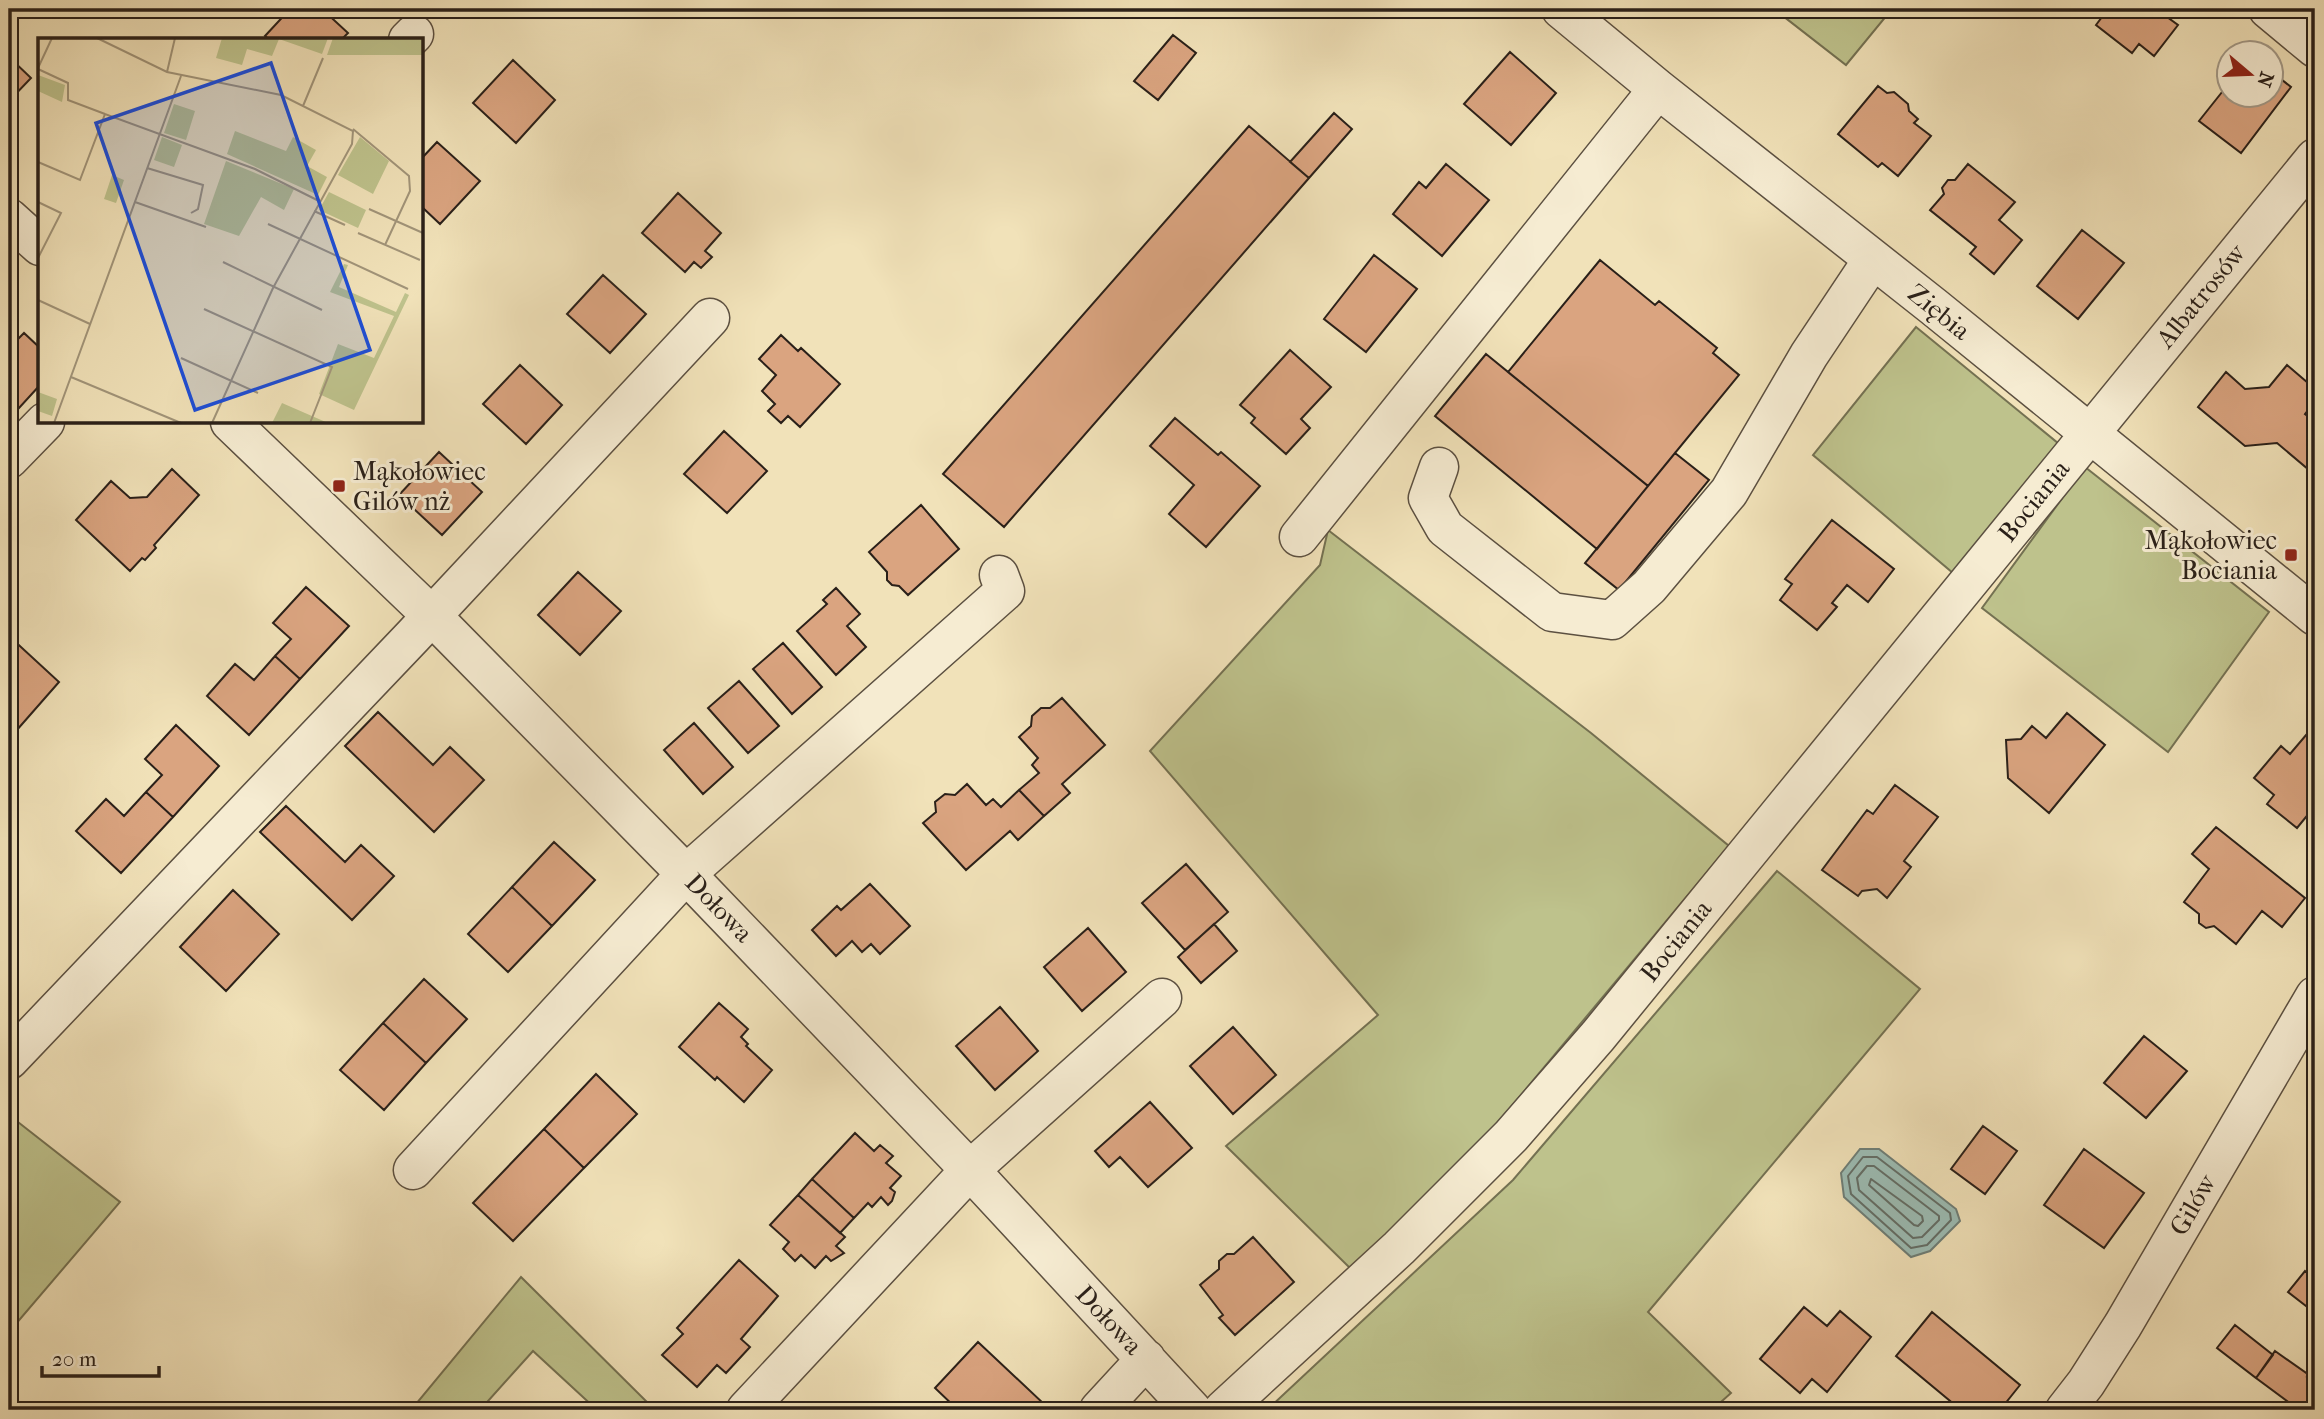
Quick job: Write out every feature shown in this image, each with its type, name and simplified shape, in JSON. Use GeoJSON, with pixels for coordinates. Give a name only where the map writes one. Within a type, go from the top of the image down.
{"type":"FeatureCollection","features":[{"type":"Feature","properties":{"kind":"street","name":"Ziębia"},"geometry":{"type":"LineString","coordinates":[[1561,9],[2315,617]]}},
{"type":"Feature","properties":{"kind":"street"},"geometry":{"type":"LineString","coordinates":[[2268,9],[2315,48]]}},
{"type":"Feature","properties":{"kind":"street"},"geometry":{"type":"LineString","coordinates":[[1298,537],[1658,89]]}},
{"type":"Feature","properties":{"kind":"street","name":"Albatrosów"},"geometry":{"type":"LineString","coordinates":[[2088,434],[2315,158]]}},
{"type":"Feature","properties":{"kind":"street"},"geometry":{"type":"LineString","coordinates":[[9,218],[38,244]]}},
{"type":"Feature","properties":{"kind":"street"},"geometry":{"type":"LineString","coordinates":[[1439,467],[1428,498],[1445,528],[1552,611],[1612,620],[1649,587],[1729,492],[1809,355],[1873,259]]}},
{"type":"Feature","properties":{"kind":"street"},"geometry":{"type":"LineString","coordinates":[[9,1060],[432,616],[710,318]]}},
{"type":"Feature","properties":{"kind":"street"},"geometry":{"type":"LineString","coordinates":[[9,459],[43,424]]}},
{"type":"Feature","properties":{"kind":"street","name":"Dołowa"},"geometry":{"type":"LineString","coordinates":[[232,424],[432,616],[687,874],[970,1170],[1192,1410]]}},
{"type":"Feature","properties":{"kind":"street","name":"Bociania"},"geometry":{"type":"LineString","coordinates":[[1223,1410],[1399,1248],[1511,1136],[1598,1036],[2088,434]]}},
{"type":"Feature","properties":{"kind":"street"},"geometry":{"type":"LineString","coordinates":[[412,1170],[687,874],[1005,591],[999,575]]}},
{"type":"Feature","properties":{"kind":"street","name":"Gilów"},"geometry":{"type":"LineString","coordinates":[[2065,1410],[2123,1325],[2315,996]]}},
{"type":"Feature","properties":{"kind":"street"},"geometry":{"type":"LineString","coordinates":[[746,1410],[970,1170],[1162,998]]}},
{"type":"Feature","properties":{"kind":"street"},"geometry":{"type":"LineString","coordinates":[[1099,1410],[1146,1359]]}},
{"type":"Feature","properties":{"kind":"green space"},"geometry":{"type":"Polygon","coordinates":[[[1774,9],[1892,9],[1846,65],[1774,9]]]}},
{"type":"Feature","properties":{"kind":"green space"},"geometry":{"type":"Polygon","coordinates":[[[1916,327],[2059,444],[1953,573],[1813,455],[1916,327]]]}},
{"type":"Feature","properties":{"kind":"green space"},"geometry":{"type":"Polygon","coordinates":[[[2085,467],[2269,612],[2168,752],[1982,608],[2085,467]]]}},
{"type":"Feature","properties":{"kind":"green space"},"geometry":{"type":"Polygon","coordinates":[[[1328,530],[1591,733],[1729,846],[1480,1144],[1353,1271],[1226,1146],[1378,1015],[1150,751],[1320,565],[1328,530]]]}},
{"type":"Feature","properties":{"kind":"green space"},"geometry":{"type":"Polygon","coordinates":[[[1777,871],[1920,989],[1648,1312],[1731,1393],[1712,1410],[1267,1410],[1513,1180],[1777,871]]]}},
{"type":"Feature","properties":{"kind":"green space"},"geometry":{"type":"Polygon","coordinates":[[[9,1115],[120,1202],[9,1332],[9,1115]]]}},
{"type":"Feature","properties":{"kind":"green space"},"geometry":{"type":"Polygon","coordinates":[[[521,1277],[655,1410],[597,1410],[533,1351],[480,1410],[411,1410],[521,1277]]]}},
{"type":"Feature","properties":{"kind":"water"},"geometry":{"type":"Polygon","coordinates":[[[1860,1149],[1879,1149],[1956,1209],[1960,1221],[1930,1251],[1911,1257],[1844,1197],[1841,1173],[1860,1149]]]}},
{"type":"Feature","properties":{"kind":"building"},"geometry":{"type":"Polygon","coordinates":[[[290,9],[322,9],[348,33],[343,38],[265,36],[290,9]]]}},
{"type":"Feature","properties":{"kind":"building"},"geometry":{"type":"Polygon","coordinates":[[[366,9],[383,9],[375,17],[366,9]]]}},
{"type":"Feature","properties":{"kind":"building"},"geometry":{"type":"Polygon","coordinates":[[[2108,9],[2167,9],[2163,14],[2178,25],[2154,56],[2139,44],[2132,53],[2096,25],[2108,9]]]}},
{"type":"Feature","properties":{"kind":"building"},"geometry":{"type":"Polygon","coordinates":[[[1173,35],[1196,53],[1158,100],[1134,81],[1173,35]]]}},
{"type":"Feature","properties":{"kind":"building"},"geometry":{"type":"Polygon","coordinates":[[[1510,52],[1556,93],[1511,145],[1464,104],[1510,52]]]}},
{"type":"Feature","properties":{"kind":"building"},"geometry":{"type":"Polygon","coordinates":[[[9,57],[31,78],[9,101],[9,57]]]}},
{"type":"Feature","properties":{"kind":"building"},"geometry":{"type":"Polygon","coordinates":[[[513,60],[555,100],[516,143],[473,103],[513,60]]]}},
{"type":"Feature","properties":{"kind":"building"},"geometry":{"type":"Polygon","coordinates":[[[1878,86],[1887,93],[1894,92],[1908,104],[1909,111],[1918,119],[1914,123],[1931,136],[1898,176],[1882,163],[1878,167],[1838,134],[1878,86]]]}},
{"type":"Feature","properties":{"kind":"building"},"geometry":{"type":"Polygon","coordinates":[[[2216,100],[2216,108],[2275,108],[2241,153],[2199,121],[2216,100]]]}},
{"type":"Feature","properties":{"kind":"building"},"geometry":{"type":"Polygon","coordinates":[[[1334,113],[1352,129],[1309,178],[1290,162],[1334,113]]]}},
{"type":"Feature","properties":{"kind":"building"},"geometry":{"type":"Polygon","coordinates":[[[1249,126],[1309,178],[1004,527],[943,474],[1249,126]]]}},
{"type":"Feature","properties":{"kind":"building"},"geometry":{"type":"Polygon","coordinates":[[[437,142],[480,181],[440,224],[424,209],[424,156],[437,142]]]}},
{"type":"Feature","properties":{"kind":"building"},"geometry":{"type":"Polygon","coordinates":[[[1446,164],[1489,200],[1442,256],[1393,214],[1419,182],[1426,188],[1446,164]]]}},
{"type":"Feature","properties":{"kind":"building"},"geometry":{"type":"Polygon","coordinates":[[[1968,164],[2015,202],[1999,220],[2022,240],[1994,274],[1970,254],[1976,247],[1930,210],[1944,194],[1942,188],[1948,180],[1955,180],[1968,164]]]}},
{"type":"Feature","properties":{"kind":"building"},"geometry":{"type":"Polygon","coordinates":[[[678,193],[721,233],[705,251],[712,257],[701,268],[694,262],[685,272],[642,233],[678,193]]]}},
{"type":"Feature","properties":{"kind":"building"},"geometry":{"type":"Polygon","coordinates":[[[2082,230],[2124,263],[2078,319],[2037,286],[2082,230]]]}},
{"type":"Feature","properties":{"kind":"building"},"geometry":{"type":"Polygon","coordinates":[[[1374,255],[1417,289],[1366,352],[1324,319],[1374,255]]]}},
{"type":"Feature","properties":{"kind":"building"},"geometry":{"type":"Polygon","coordinates":[[[1600,260],[1655,305],[1659,301],[1717,348],[1713,353],[1739,375],[1648,486],[1508,372],[1600,260]]]}},
{"type":"Feature","properties":{"kind":"building"},"geometry":{"type":"Polygon","coordinates":[[[603,275],[646,314],[610,353],[567,314],[603,275]]]}},
{"type":"Feature","properties":{"kind":"building"},"geometry":{"type":"Polygon","coordinates":[[[9,332],[17,340],[24,333],[38,346],[38,387],[9,419],[9,332]]]}},
{"type":"Feature","properties":{"kind":"building"},"geometry":{"type":"Polygon","coordinates":[[[781,335],[798,351],[801,348],[840,384],[800,427],[788,416],[781,423],[768,411],[775,404],[762,391],[776,375],[759,359],[781,335]]]}},
{"type":"Feature","properties":{"kind":"building"},"geometry":{"type":"Polygon","coordinates":[[[1290,350],[1331,387],[1301,419],[1310,428],[1286,454],[1251,423],[1255,418],[1240,405],[1290,350]]]}},
{"type":"Feature","properties":{"kind":"building"},"geometry":{"type":"Polygon","coordinates":[[[1486,354],[1648,486],[1597,549],[1435,416],[1486,354]]]}},
{"type":"Feature","properties":{"kind":"building"},"geometry":{"type":"Polygon","coordinates":[[[520,365],[562,405],[526,444],[483,404],[520,365]]]}},
{"type":"Feature","properties":{"kind":"building"},"geometry":{"type":"Polygon","coordinates":[[[2287,365],[2315,389],[2315,401],[2305,414],[2315,422],[2315,475],[2277,443],[2245,446],[2198,407],[2226,372],[2245,389],[2269,387],[2287,365]]]}},
{"type":"Feature","properties":{"kind":"building"},"geometry":{"type":"Polygon","coordinates":[[[1175,418],[1218,455],[1221,452],[1260,486],[1206,547],[1169,514],[1194,485],[1150,446],[1175,418]]]}},
{"type":"Feature","properties":{"kind":"building"},"geometry":{"type":"Polygon","coordinates":[[[724,431],[767,471],[727,513],[684,474],[724,431]]]}},
{"type":"Feature","properties":{"kind":"building"},"geometry":{"type":"Polygon","coordinates":[[[439,452],[482,492],[442,535],[399,495],[439,452]]]}},
{"type":"Feature","properties":{"kind":"building"},"geometry":{"type":"Polygon","coordinates":[[[1675,453],[1709,480],[1619,590],[1585,563],[1675,453]]]}},
{"type":"Feature","properties":{"kind":"building"},"geometry":{"type":"Polygon","coordinates":[[[172,469],[199,495],[154,545],[156,548],[130,571],[76,520],[111,481],[130,498],[147,497],[172,469]]]}},
{"type":"Feature","properties":{"kind":"building"},"geometry":{"type":"Polygon","coordinates":[[[921,505],[959,549],[908,595],[887,580],[887,572],[869,552],[921,505]]]}},
{"type":"Feature","properties":{"kind":"building"},"geometry":{"type":"Polygon","coordinates":[[[1832,520],[1894,569],[1868,602],[1847,585],[1832,603],[1837,607],[1817,630],[1780,600],[1792,584],[1785,579],[1832,520]]]}},
{"type":"Feature","properties":{"kind":"building"},"geometry":{"type":"Polygon","coordinates":[[[578,572],[621,611],[580,655],[538,615],[578,572]]]}},
{"type":"Feature","properties":{"kind":"building"},"geometry":{"type":"Polygon","coordinates":[[[306,587],[349,626],[300,679],[275,656],[291,639],[273,623],[306,587]]]}},
{"type":"Feature","properties":{"kind":"building"},"geometry":{"type":"Polygon","coordinates":[[[836,588],[860,614],[847,626],[866,647],[836,675],[797,631],[827,604],[823,600],[836,588]]]}},
{"type":"Feature","properties":{"kind":"building"},"geometry":{"type":"Polygon","coordinates":[[[9,636],[59,682],[9,739],[9,636]]]}},
{"type":"Feature","properties":{"kind":"building"},"geometry":{"type":"Polygon","coordinates":[[[783,643],[822,687],[792,714],[753,669],[783,643]]]}},
{"type":"Feature","properties":{"kind":"building"},"geometry":{"type":"Polygon","coordinates":[[[275,656],[300,679],[249,735],[207,696],[235,664],[254,680],[275,656]]]}},
{"type":"Feature","properties":{"kind":"building"},"geometry":{"type":"Polygon","coordinates":[[[739,681],[779,726],[748,753],[708,708],[739,681]]]}},
{"type":"Feature","properties":{"kind":"building"},"geometry":{"type":"Polygon","coordinates":[[[1062,698],[1105,745],[1062,784],[1070,793],[1044,816],[1019,790],[1039,773],[1032,765],[1038,758],[1019,737],[1031,726],[1032,716],[1041,708],[1050,708],[1062,698]]]}},
{"type":"Feature","properties":{"kind":"building"},"geometry":{"type":"Polygon","coordinates":[[[378,712],[433,765],[450,747],[484,780],[434,832],[345,746],[378,712]]]}},
{"type":"Feature","properties":{"kind":"building"},"geometry":{"type":"Polygon","coordinates":[[[2067,713],[2105,745],[2049,813],[2008,778],[2006,740],[2021,739],[2032,726],[2046,738],[2067,713]]]}},
{"type":"Feature","properties":{"kind":"building"},"geometry":{"type":"Polygon","coordinates":[[[694,723],[733,767],[703,794],[664,750],[694,723]]]}},
{"type":"Feature","properties":{"kind":"building"},"geometry":{"type":"Polygon","coordinates":[[[176,725],[219,766],[173,817],[146,792],[162,775],[145,759],[176,725]]]}},
{"type":"Feature","properties":{"kind":"building"},"geometry":{"type":"Polygon","coordinates":[[[2312,728],[2315,731],[2315,806],[2297,828],[2267,804],[2274,795],[2254,778],[2281,746],[2290,754],[2312,728]]]}},
{"type":"Feature","properties":{"kind":"building"},"geometry":{"type":"Polygon","coordinates":[[[967,784],[986,805],[993,799],[1001,807],[1019,790],[1044,816],[1018,840],[1010,831],[966,870],[923,823],[936,812],[935,802],[945,794],[955,795],[967,784]]]}},
{"type":"Feature","properties":{"kind":"building"},"geometry":{"type":"Polygon","coordinates":[[[1895,785],[1938,817],[1904,861],[1911,867],[1887,898],[1877,889],[1862,891],[1858,896],[1822,870],[1867,810],[1873,814],[1895,785]]]}},
{"type":"Feature","properties":{"kind":"building"},"geometry":{"type":"Polygon","coordinates":[[[146,792],[173,817],[121,873],[76,831],[106,799],[124,816],[146,792]]]}},
{"type":"Feature","properties":{"kind":"building"},"geometry":{"type":"Polygon","coordinates":[[[286,806],[345,862],[361,845],[394,876],[352,920],[260,832],[286,806]]]}},
{"type":"Feature","properties":{"kind":"building"},"geometry":{"type":"Polygon","coordinates":[[[2216,827],[2305,898],[2282,927],[2262,911],[2236,944],[2214,926],[2206,928],[2199,923],[2199,914],[2184,902],[2209,869],[2192,854],[2216,827]]]}},
{"type":"Feature","properties":{"kind":"building"},"geometry":{"type":"Polygon","coordinates":[[[554,842],[595,880],[552,926],[512,887],[554,842]]]}},
{"type":"Feature","properties":{"kind":"building"},"geometry":{"type":"Polygon","coordinates":[[[1186,864],[1228,912],[1185,950],[1142,903],[1186,864]]]}},
{"type":"Feature","properties":{"kind":"building"},"geometry":{"type":"Polygon","coordinates":[[[870,884],[910,926],[880,954],[871,944],[862,952],[852,941],[836,956],[812,930],[837,906],[841,910],[870,884]]]}},
{"type":"Feature","properties":{"kind":"building"},"geometry":{"type":"Polygon","coordinates":[[[512,887],[552,926],[508,972],[468,934],[512,887]]]}},
{"type":"Feature","properties":{"kind":"building"},"geometry":{"type":"Polygon","coordinates":[[[233,890],[279,934],[226,991],[180,947],[233,890]]]}},
{"type":"Feature","properties":{"kind":"building"},"geometry":{"type":"Polygon","coordinates":[[[1214,924],[1237,951],[1201,983],[1178,957],[1214,924]]]}},
{"type":"Feature","properties":{"kind":"building"},"geometry":{"type":"Polygon","coordinates":[[[1088,928],[1126,972],[1082,1011],[1044,967],[1088,928]]]}},
{"type":"Feature","properties":{"kind":"building"},"geometry":{"type":"Polygon","coordinates":[[[424,979],[467,1019],[426,1063],[383,1023],[424,979]]]}},
{"type":"Feature","properties":{"kind":"building"},"geometry":{"type":"Polygon","coordinates":[[[719,1003],[748,1029],[741,1037],[748,1044],[746,1046],[772,1070],[744,1102],[679,1047],[719,1003]]]}},
{"type":"Feature","properties":{"kind":"building"},"geometry":{"type":"Polygon","coordinates":[[[1000,1007],[1038,1051],[995,1090],[956,1046],[1000,1007]]]}},
{"type":"Feature","properties":{"kind":"building"},"geometry":{"type":"Polygon","coordinates":[[[383,1023],[426,1063],[384,1110],[340,1070],[383,1023]]]}},
{"type":"Feature","properties":{"kind":"building"},"geometry":{"type":"Polygon","coordinates":[[[1233,1027],[1276,1075],[1233,1114],[1190,1066],[1233,1027]]]}},
{"type":"Feature","properties":{"kind":"building"},"geometry":{"type":"Polygon","coordinates":[[[2144,1036],[2187,1071],[2146,1118],[2104,1083],[2144,1036]]]}},
{"type":"Feature","properties":{"kind":"building"},"geometry":{"type":"Polygon","coordinates":[[[596,1074],[637,1114],[584,1168],[544,1129],[596,1074]]]}},
{"type":"Feature","properties":{"kind":"building"},"geometry":{"type":"Polygon","coordinates":[[[1150,1102],[1192,1148],[1148,1187],[1120,1157],[1109,1167],[1095,1151],[1150,1102]]]}},
{"type":"Feature","properties":{"kind":"building"},"geometry":{"type":"Polygon","coordinates":[[[1983,1126],[2017,1151],[1985,1194],[1951,1169],[1983,1126]]]}},
{"type":"Feature","properties":{"kind":"building"},"geometry":{"type":"Polygon","coordinates":[[[544,1129],[584,1168],[513,1241],[473,1203],[544,1129]]]}},
{"type":"Feature","properties":{"kind":"building"},"geometry":{"type":"Polygon","coordinates":[[[855,1133],[874,1151],[880,1145],[893,1156],[886,1163],[901,1176],[890,1188],[895,1192],[888,1205],[881,1197],[872,1207],[868,1203],[854,1218],[812,1179],[855,1133]]]}},
{"type":"Feature","properties":{"kind":"building"},"geometry":{"type":"Polygon","coordinates":[[[2084,1149],[2144,1193],[2104,1248],[2044,1205],[2084,1149]]]}},
{"type":"Feature","properties":{"kind":"building"},"geometry":{"type":"Polygon","coordinates":[[[812,1179],[854,1218],[840,1233],[798,1195],[812,1179]]]}},
{"type":"Feature","properties":{"kind":"building"},"geometry":{"type":"Polygon","coordinates":[[[798,1195],[845,1237],[836,1246],[844,1253],[831,1261],[826,1256],[815,1268],[801,1255],[795,1261],[783,1249],[789,1242],[770,1225],[798,1195]]]}},
{"type":"Feature","properties":{"kind":"building"},"geometry":{"type":"Polygon","coordinates":[[[1253,1237],[1294,1282],[1235,1335],[1219,1318],[1223,1315],[1200,1285],[1219,1269],[1219,1261],[1227,1254],[1234,1254],[1253,1237]]]}},
{"type":"Feature","properties":{"kind":"building"},"geometry":{"type":"Polygon","coordinates":[[[739,1260],[778,1296],[741,1339],[750,1347],[726,1373],[717,1365],[697,1387],[662,1355],[683,1334],[677,1328],[739,1260]]]}},
{"type":"Feature","properties":{"kind":"building"},"geometry":{"type":"Polygon","coordinates":[[[2305,1271],[2315,1280],[2315,1313],[2288,1292],[2305,1271]]]}},
{"type":"Feature","properties":{"kind":"building"},"geometry":{"type":"Polygon","coordinates":[[[1804,1307],[1827,1326],[1840,1311],[1871,1337],[1827,1392],[1812,1379],[1800,1393],[1760,1359],[1804,1307]]]}},
{"type":"Feature","properties":{"kind":"building"},"geometry":{"type":"Polygon","coordinates":[[[1932,1312],[2020,1385],[2000,1410],[1961,1410],[1896,1356],[1932,1312]]]}},
{"type":"Feature","properties":{"kind":"building"},"geometry":{"type":"Polygon","coordinates":[[[2235,1325],[2273,1355],[2256,1378],[2217,1348],[2235,1325]]]}},
{"type":"Feature","properties":{"kind":"building"},"geometry":{"type":"Polygon","coordinates":[[[978,1342],[1044,1404],[1039,1410],[958,1410],[935,1388],[978,1342]]]}},
{"type":"Feature","properties":{"kind":"building"},"geometry":{"type":"Polygon","coordinates":[[[2275,1351],[2309,1375],[2307,1377],[2315,1383],[2315,1405],[2312,1410],[2299,1410],[2256,1378],[2275,1351]]]}},
{"type":"Feature","properties":{"kind":"place","name":"Mąkołowiec Gilów nż"},"geometry":{"type":"Point","coordinates":[339,486]}},
{"type":"Feature","properties":{"kind":"place","name":"Mąkołowiec Bociania"},"geometry":{"type":"Point","coordinates":[2291,555]}}]}
